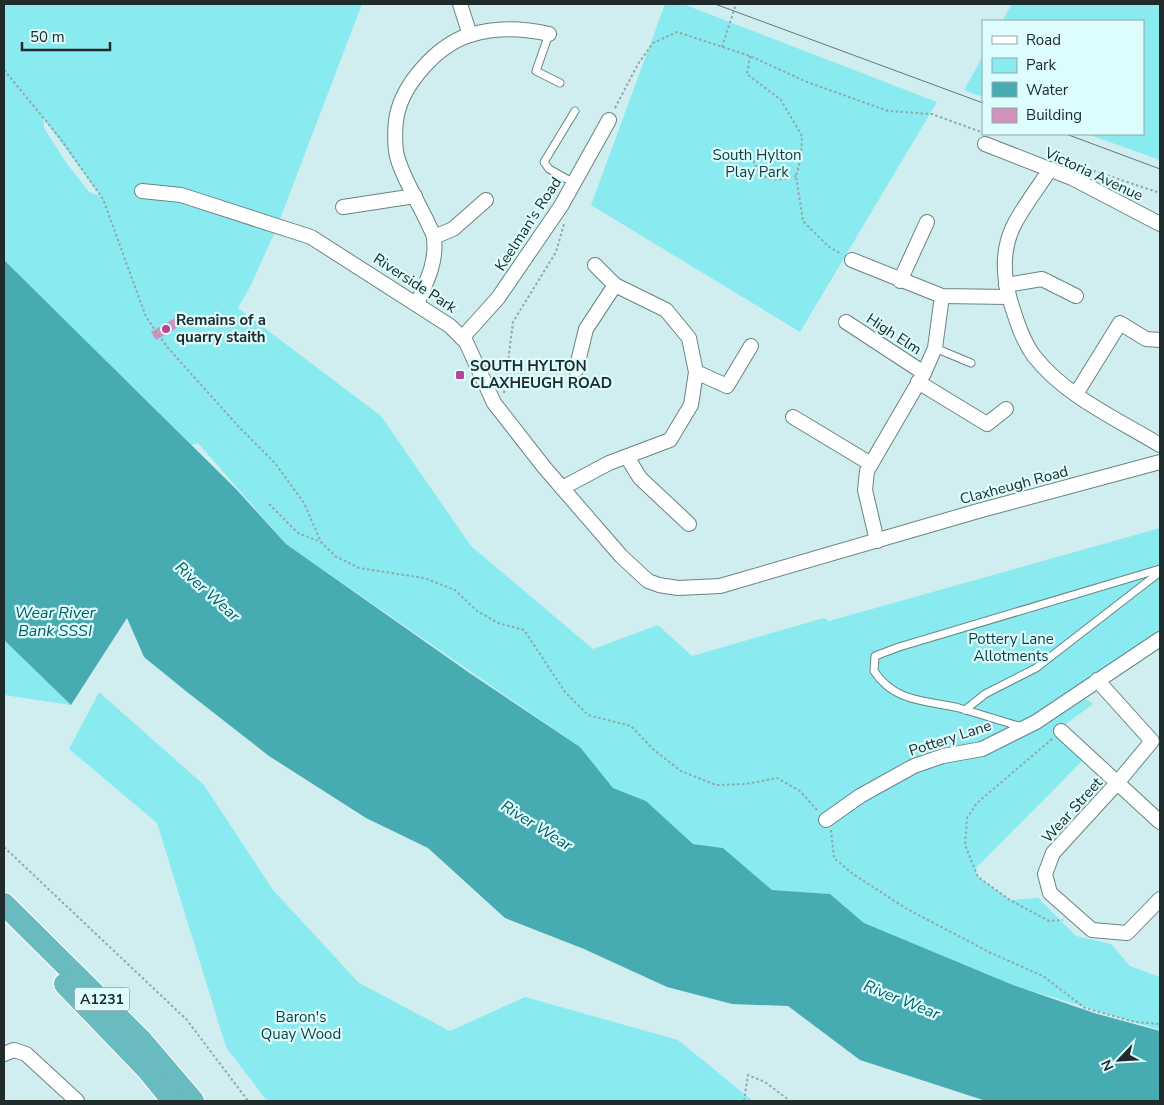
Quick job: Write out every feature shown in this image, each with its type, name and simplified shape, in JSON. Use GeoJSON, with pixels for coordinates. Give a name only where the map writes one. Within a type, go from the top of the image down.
{"type":"FeatureCollection","features":[{"type":"Feature","properties":{"kind":"highway","name":"A1231"},"geometry":{"type":"LineString","coordinates":[[4,904],[127,1025],[193,1101]]}},
{"type":"Feature","properties":{"kind":"highway","name":"A1231"},"geometry":{"type":"LineString","coordinates":[[4,924],[147,1069],[173,1101]]}},
{"type":"Feature","properties":{"kind":"street"},"geometry":{"type":"LineString","coordinates":[[460,4],[470,35]]}},
{"type":"Feature","properties":{"kind":"street"},"geometry":{"type":"LineString","coordinates":[[417,304],[433,266],[434,237],[396,154],[396,121],[402,102],[412,82],[429,63],[451,44],[470,35],[509,29],[549,34]]}},
{"type":"Feature","properties":{"kind":"street","name":"Keelman's Road"},"geometry":{"type":"LineString","coordinates":[[462,338],[498,298],[561,206],[609,120]]}},
{"type":"Feature","properties":{"kind":"street","name":"Victoria Avenue"},"geometry":{"type":"LineString","coordinates":[[984,138],[1072,178],[1160,224]]}},
{"type":"Feature","properties":{"kind":"street"},"geometry":{"type":"LineString","coordinates":[[1050,169],[1014,224],[1004,254],[1007,291],[1017,324],[1033,354],[1050,374],[1076,394],[1160,444]]}},
{"type":"Feature","properties":{"kind":"street","name":"Riverside Park"},"geometry":{"type":"LineString","coordinates":[[142,191],[181,195],[311,238],[450,326],[462,338],[494,404],[562,488],[621,556],[648,581]]}},
{"type":"Feature","properties":{"kind":"street"},"geometry":{"type":"LineString","coordinates":[[343,207],[415,196]]}},
{"type":"Feature","properties":{"kind":"street"},"geometry":{"type":"LineString","coordinates":[[434,237],[453,228],[486,200]]}},
{"type":"Feature","properties":{"kind":"street"},"geometry":{"type":"LineString","coordinates":[[900,281],[927,222]]}},
{"type":"Feature","properties":{"kind":"street"},"geometry":{"type":"LineString","coordinates":[[852,260],[900,281],[942,296],[1007,291],[1042,279],[1076,296]]}},
{"type":"Feature","properties":{"kind":"street"},"geometry":{"type":"LineString","coordinates":[[562,488],[609,463],[670,440],[691,405],[696,372],[688,338],[666,310],[614,285],[595,265]]}},
{"type":"Feature","properties":{"kind":"street"},"geometry":{"type":"LineString","coordinates":[[576,370],[586,329],[614,285]]}},
{"type":"Feature","properties":{"kind":"street"},"geometry":{"type":"LineString","coordinates":[[877,541],[865,490],[867,471],[921,378],[934,348],[942,296]]}},
{"type":"Feature","properties":{"kind":"street","name":"High Elm"},"geometry":{"type":"LineString","coordinates":[[846,322],[987,424],[1006,409]]}},
{"type":"Feature","properties":{"kind":"street"},"geometry":{"type":"LineString","coordinates":[[1076,394],[1120,323],[1146,339],[1160,340]]}},
{"type":"Feature","properties":{"kind":"street"},"geometry":{"type":"LineString","coordinates":[[696,372],[727,386],[751,346]]}},
{"type":"Feature","properties":{"kind":"street"},"geometry":{"type":"LineString","coordinates":[[793,417],[871,464]]}},
{"type":"Feature","properties":{"kind":"street"},"geometry":{"type":"LineString","coordinates":[[627,457],[640,478],[689,524]]}},
{"type":"Feature","properties":{"kind":"street","name":"Claxheugh Road"},"geometry":{"type":"LineString","coordinates":[[648,581],[678,588],[720,586],[1160,462]]}},
{"type":"Feature","properties":{"kind":"street","name":"Pottery Lane"},"geometry":{"type":"LineString","coordinates":[[826,820],[860,796],[914,766],[943,756],[982,749],[1025,728],[1160,639]]}},
{"type":"Feature","properties":{"kind":"street","name":"Wear Street"},"geometry":{"type":"LineString","coordinates":[[1097,680],[1152,741],[1118,782],[1053,853],[1045,874],[1050,893],[1092,930],[1127,933],[1160,899]]}},
{"type":"Feature","properties":{"kind":"street"},"geometry":{"type":"LineString","coordinates":[[1062,731],[1160,822]]}},
{"type":"Feature","properties":{"kind":"street"},"geometry":{"type":"LineString","coordinates":[[4,1054],[14,1050],[26,1054],[77,1101]]}},
{"type":"Feature","properties":{"kind":"lane"},"geometry":{"type":"LineString","coordinates":[[549,34],[536,71],[560,83]]}},
{"type":"Feature","properties":{"kind":"lane"},"geometry":{"type":"LineString","coordinates":[[574,183],[549,168],[544,162],[575,111]]}},
{"type":"Feature","properties":{"kind":"lane"},"geometry":{"type":"LineString","coordinates":[[934,348],[971,363]]}},
{"type":"Feature","properties":{"kind":"lane"},"geometry":{"type":"LineString","coordinates":[[965,710],[984,694],[1036,668],[1160,571]]}},
{"type":"Feature","properties":{"kind":"lane"},"geometry":{"type":"LineString","coordinates":[[1025,728],[965,710],[910,699],[889,688],[874,671],[876,656],[899,647],[1160,571]]}},
{"type":"Feature","properties":{"kind":"path"},"geometry":{"type":"LineString","coordinates":[[722,47],[736,4]]}},
{"type":"Feature","properties":{"kind":"path"},"geometry":{"type":"LineString","coordinates":[[609,120],[638,64],[653,44],[677,32],[750,56],[807,82],[888,111],[932,114],[984,138]]}},
{"type":"Feature","properties":{"kind":"path"},"geometry":{"type":"LineString","coordinates":[[750,56],[747,74],[781,100],[802,136],[801,158],[796,176],[803,221],[829,247],[852,260]]}},
{"type":"Feature","properties":{"kind":"path"},"geometry":{"type":"LineString","coordinates":[[4,70],[60,138],[104,199],[146,317],[168,348],[239,428],[275,463],[304,503],[321,542]]}},
{"type":"Feature","properties":{"kind":"path"},"geometry":{"type":"LineString","coordinates":[[757,156],[754,162],[763,177],[771,180],[796,176]]}},
{"type":"Feature","properties":{"kind":"path"},"geometry":{"type":"LineString","coordinates":[[501,412],[512,322],[556,252],[566,218],[561,206]]}},
{"type":"Feature","properties":{"kind":"path"},"geometry":{"type":"LineString","coordinates":[[268,504],[298,533],[321,542],[336,556],[359,568],[424,578],[455,590],[477,611],[498,623],[524,630],[564,692],[588,715],[631,726],[654,750],[681,771],[716,784],[746,784],[777,778],[800,792],[826,820],[831,830],[834,858],[853,874],[907,909],[991,953],[1044,976],[1085,1008],[1135,1022],[1160,1024]]}},
{"type":"Feature","properties":{"kind":"path"},"geometry":{"type":"LineString","coordinates":[[1062,731],[977,802],[967,818],[965,845],[978,877],[1010,900],[1049,921],[1080,920]]}},
{"type":"Feature","properties":{"kind":"path"},"geometry":{"type":"LineString","coordinates":[[4,847],[187,1020],[248,1101]]}},
{"type":"Feature","properties":{"kind":"path"},"geometry":{"type":"LineString","coordinates":[[744,1101],[748,1075],[765,1082],[790,1101]]}},
{"type":"Feature","properties":{"kind":"green space","name":"Pottery Lane Allotments"},"geometry":{"type":"Polygon","coordinates":[[[4,4],[362,4],[277,227],[251,285],[238,308],[381,416],[471,546],[593,649],[658,625],[692,656],[824,618],[829,621],[1160,528],[1160,639],[1079,693],[1093,704],[1059,729],[1088,755],[975,869],[978,877],[1010,900],[1038,898],[1076,936],[1111,944],[1130,966],[1160,977],[1160,1030],[1013,985],[864,923],[830,894],[772,890],[723,848],[693,844],[646,801],[613,788],[580,747],[286,544],[198,443],[192,445],[4,260],[4,4]],[[43,118],[44,128],[65,161],[89,192],[101,196],[43,118]]]}},
{"type":"Feature","properties":{"kind":"green space","name":"South Hylton Play Park"},"geometry":{"type":"Polygon","coordinates":[[[665,4],[683,4],[937,102],[800,332],[591,205],[665,4]]]}},
{"type":"Feature","properties":{"kind":"green space"},"geometry":{"type":"Polygon","coordinates":[[[1012,4],[1160,4],[1160,160],[1090,135],[1144,135],[1144,20],[1003,20],[1012,4]]]}},
{"type":"Feature","properties":{"kind":"green space"},"geometry":{"type":"Polygon","coordinates":[[[982,58],[982,97],[964,90],[982,58]]]}},
{"type":"Feature","properties":{"kind":"green space"},"geometry":{"type":"Polygon","coordinates":[[[4,640],[71,705],[4,695],[4,640]]]}},
{"type":"Feature","properties":{"kind":"green space","name":"Baron's Quay Wood"},"geometry":{"type":"Polygon","coordinates":[[[99,692],[204,785],[273,890],[359,983],[450,1031],[525,997],[678,1040],[753,1101],[267,1101],[226,1047],[157,823],[69,749],[99,692]]]}},
{"type":"Feature","properties":{"kind":"water"},"geometry":{"type":"Polygon","coordinates":[[[4,260],[236,489],[286,544],[471,674],[580,747],[613,788],[646,801],[693,844],[723,848],[772,890],[830,894],[864,923],[1013,985],[1094,1013],[1160,1031],[1160,1101],[986,1101],[860,1060],[788,1006],[732,1004],[667,987],[584,949],[505,918],[428,848],[366,818],[269,756],[187,692],[144,657],[127,618],[71,705],[4,640],[4,260]]]}},
{"type":"Feature","properties":{"kind":"building","name":"Remains of a quarry staith"},"geometry":{"type":"Polygon","coordinates":[[[175,318],[180,326],[156,340],[151,332],[175,318]]]}},
{"type":"Feature","properties":{"kind":"tram line"},"geometry":{"type":"LineString","coordinates":[[715,4],[982,103]]}},
{"type":"Feature","properties":{"kind":"tram line"},"geometry":{"type":"LineString","coordinates":[[1069,135],[1160,169]]}},
{"type":"Feature","properties":{"kind":"place","name":"Remains of a quarry staith"},"geometry":{"type":"Point","coordinates":[166,329]}},
{"type":"Feature","properties":{"kind":"place","name":"SOUTH HYLTON CLAXHEUGH ROAD"},"geometry":{"type":"Point","coordinates":[460,375]}},
{"type":"Feature","properties":{"kind":"water label","name":"River Wear"},"geometry":{"type":"Point","coordinates":[208,591]}},
{"type":"Feature","properties":{"kind":"water label","name":"Wear River Bank SSSI"},"geometry":{"type":"Point","coordinates":[55,621]}},
{"type":"Feature","properties":{"kind":"water label","name":"River Wear"},"geometry":{"type":"Point","coordinates":[537,825]}},
{"type":"Feature","properties":{"kind":"water label","name":"River Wear"},"geometry":{"type":"Point","coordinates":[902,999]}}]}
